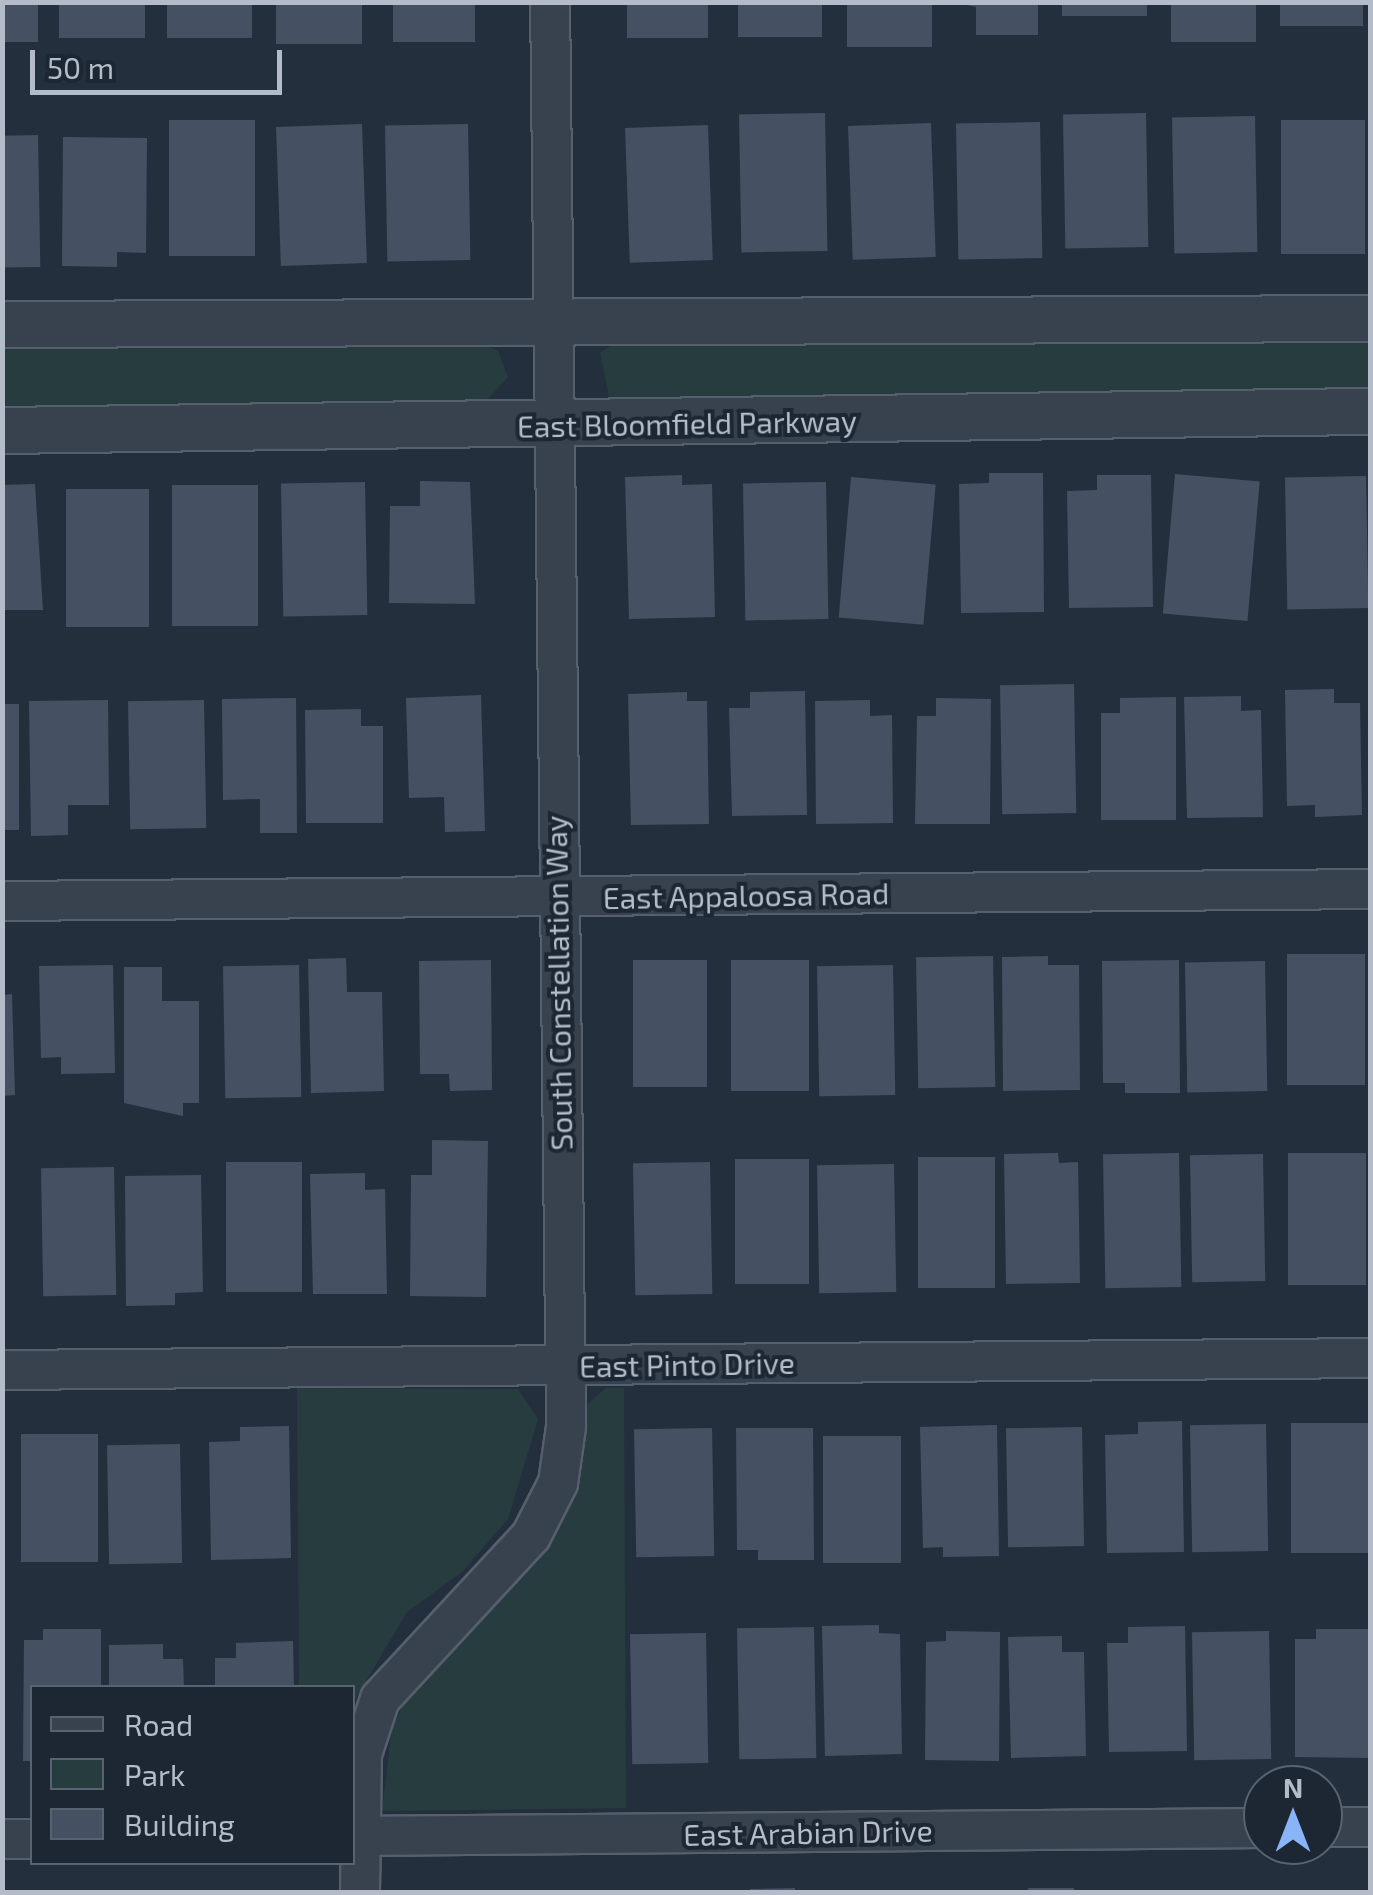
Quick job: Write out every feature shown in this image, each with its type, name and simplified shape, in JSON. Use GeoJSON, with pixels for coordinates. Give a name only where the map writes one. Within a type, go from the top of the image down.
{"type":"FeatureCollection","features":[{"type":"Feature","properties":{"kind":"street","name":"South Constellation Way"},"geometry":{"type":"LineString","coordinates":[[360,1892],[356,1836],[362,1754],[380,1699],[531,1536],[558,1483],[565,1365],[556,896],[550,2]]}},
{"type":"Feature","properties":{"kind":"street"},"geometry":{"type":"LineString","coordinates":[[2,324],[1370,318]]}},
{"type":"Feature","properties":{"kind":"street","name":"East Bloomfield Parkway"},"geometry":{"type":"LineString","coordinates":[[2,430],[1370,411]]}},
{"type":"Feature","properties":{"kind":"street","name":"East Appaloosa Road"},"geometry":{"type":"LineString","coordinates":[[2,901],[1370,889]]}},
{"type":"Feature","properties":{"kind":"street","name":"East Pinto Drive"},"geometry":{"type":"LineString","coordinates":[[2,1370],[1370,1358]]}},
{"type":"Feature","properties":{"kind":"street"},"geometry":{"type":"LineString","coordinates":[[1343,1827],[1370,1827]]}},
{"type":"Feature","properties":{"kind":"street","name":"East Arabian Drive"},"geometry":{"type":"LineString","coordinates":[[356,1836],[1243,1828]]}},
{"type":"Feature","properties":{"kind":"street"},"geometry":{"type":"LineString","coordinates":[[2,1839],[30,1838]]}},
{"type":"Feature","properties":{"kind":"green space"},"geometry":{"type":"Polygon","coordinates":[[[1370,335],[1370,397],[628,401],[609,396],[600,353],[623,337],[1370,335]]]}},
{"type":"Feature","properties":{"kind":"green space"},"geometry":{"type":"Polygon","coordinates":[[[479,342],[498,351],[508,377],[484,403],[3,407],[2,343],[479,342]]]}},
{"type":"Feature","properties":{"kind":"green space"},"geometry":{"type":"Polygon","coordinates":[[[297,1388],[518,1389],[538,1419],[508,1519],[462,1572],[407,1612],[355,1700],[355,1685],[299,1685],[297,1388]]]}},
{"type":"Feature","properties":{"kind":"green space"},"geometry":{"type":"Polygon","coordinates":[[[606,1388],[624,1388],[626,1808],[382,1811],[392,1728],[411,1688],[539,1552],[575,1480],[587,1404],[606,1388]]]}},
{"type":"Feature","properties":{"kind":"building"},"geometry":{"type":"Polygon","coordinates":[[[2,2],[38,2],[38,42],[2,42],[2,2]]]}},
{"type":"Feature","properties":{"kind":"building"},"geometry":{"type":"Polygon","coordinates":[[[59,2],[145,2],[145,38],[59,38],[59,2]]]}},
{"type":"Feature","properties":{"kind":"building"},"geometry":{"type":"Polygon","coordinates":[[[167,2],[252,2],[252,38],[167,38],[167,2]]]}},
{"type":"Feature","properties":{"kind":"building"},"geometry":{"type":"Polygon","coordinates":[[[276,2],[362,2],[362,44],[276,44],[276,2]]]}},
{"type":"Feature","properties":{"kind":"building"},"geometry":{"type":"Polygon","coordinates":[[[393,2],[475,2],[475,42],[393,42],[393,2]]]}},
{"type":"Feature","properties":{"kind":"building"},"geometry":{"type":"Polygon","coordinates":[[[627,2],[708,2],[708,38],[627,38],[627,2]]]}},
{"type":"Feature","properties":{"kind":"building"},"geometry":{"type":"Polygon","coordinates":[[[738,2],[822,2],[822,37],[738,37],[738,2]]]}},
{"type":"Feature","properties":{"kind":"building"},"geometry":{"type":"Polygon","coordinates":[[[847,2],[932,2],[932,47],[847,47],[847,2]]]}},
{"type":"Feature","properties":{"kind":"building"},"geometry":{"type":"Polygon","coordinates":[[[954,2],[1038,2],[1038,35],[976,35],[976,7],[954,2]]]}},
{"type":"Feature","properties":{"kind":"building"},"geometry":{"type":"Polygon","coordinates":[[[1062,2],[1147,2],[1147,16],[1062,16],[1062,2]]]}},
{"type":"Feature","properties":{"kind":"building"},"geometry":{"type":"Polygon","coordinates":[[[1171,2],[1256,2],[1256,42],[1171,42],[1171,2]]]}},
{"type":"Feature","properties":{"kind":"building"},"geometry":{"type":"Polygon","coordinates":[[[1280,2],[1363,2],[1363,26],[1280,26],[1280,2]]]}},
{"type":"Feature","properties":{"kind":"building"},"geometry":{"type":"Polygon","coordinates":[[[825,113],[827,251],[741,252],[739,115],[825,113]]]}},
{"type":"Feature","properties":{"kind":"building"},"geometry":{"type":"Polygon","coordinates":[[[1146,113],[1148,247],[1065,248],[1063,114],[1146,113]]]}},
{"type":"Feature","properties":{"kind":"building"},"geometry":{"type":"Polygon","coordinates":[[[1255,116],[1257,252],[1174,253],[1172,117],[1255,116]]]}},
{"type":"Feature","properties":{"kind":"building"},"geometry":{"type":"Polygon","coordinates":[[[169,120],[255,120],[255,256],[169,256],[169,120]]]}},
{"type":"Feature","properties":{"kind":"building"},"geometry":{"type":"Polygon","coordinates":[[[1281,120],[1365,120],[1365,254],[1281,254],[1281,120]]]}},
{"type":"Feature","properties":{"kind":"building"},"geometry":{"type":"Polygon","coordinates":[[[1040,122],[1042,258],[958,259],[956,123],[1040,122]]]}},
{"type":"Feature","properties":{"kind":"building"},"geometry":{"type":"Polygon","coordinates":[[[931,123],[936,257],[853,260],[848,126],[931,123]]]}},
{"type":"Feature","properties":{"kind":"building"},"geometry":{"type":"Polygon","coordinates":[[[362,124],[367,263],[281,266],[276,127],[362,124]]]}},
{"type":"Feature","properties":{"kind":"building"},"geometry":{"type":"Polygon","coordinates":[[[468,124],[470,260],[387,261],[385,125],[468,124]]]}},
{"type":"Feature","properties":{"kind":"building"},"geometry":{"type":"Polygon","coordinates":[[[708,125],[713,260],[630,263],[625,128],[708,125]]]}},
{"type":"Feature","properties":{"kind":"building"},"geometry":{"type":"Polygon","coordinates":[[[38,135],[40,267],[4,268],[2,136],[38,135]]]}},
{"type":"Feature","properties":{"kind":"building"},"geometry":{"type":"Polygon","coordinates":[[[63,137],[147,138],[146,253],[117,252],[117,267],[62,266],[63,137]]]}},
{"type":"Feature","properties":{"kind":"building"},"geometry":{"type":"Polygon","coordinates":[[[989,473],[1043,473],[1044,612],[961,613],[959,484],[989,483],[989,473]]]}},
{"type":"Feature","properties":{"kind":"building"},"geometry":{"type":"Polygon","coordinates":[[[1175,474],[1260,481],[1247,621],[1163,613],[1175,474]]]}},
{"type":"Feature","properties":{"kind":"building"},"geometry":{"type":"Polygon","coordinates":[[[682,475],[682,485],[712,484],[715,617],[629,619],[625,477],[682,475]]]}},
{"type":"Feature","properties":{"kind":"building"},"geometry":{"type":"Polygon","coordinates":[[[1097,475],[1151,475],[1153,607],[1069,608],[1067,491],[1097,490],[1097,475]]]}},
{"type":"Feature","properties":{"kind":"building"},"geometry":{"type":"Polygon","coordinates":[[[1366,476],[1368,608],[1287,609],[1285,477],[1366,476]]]}},
{"type":"Feature","properties":{"kind":"building"},"geometry":{"type":"Polygon","coordinates":[[[851,477],[936,484],[923,625],[839,617],[851,477]]]}},
{"type":"Feature","properties":{"kind":"building"},"geometry":{"type":"Polygon","coordinates":[[[420,481],[470,482],[475,604],[389,603],[390,506],[420,506],[420,481]]]}},
{"type":"Feature","properties":{"kind":"building"},"geometry":{"type":"Polygon","coordinates":[[[365,482],[367,615],[283,616],[281,483],[365,482]]]}},
{"type":"Feature","properties":{"kind":"building"},"geometry":{"type":"Polygon","coordinates":[[[826,482],[828,619],[745,620],[743,483],[826,482]]]}},
{"type":"Feature","properties":{"kind":"building"},"geometry":{"type":"Polygon","coordinates":[[[35,484],[43,610],[2,610],[2,485],[35,484]]]}},
{"type":"Feature","properties":{"kind":"building"},"geometry":{"type":"Polygon","coordinates":[[[172,485],[258,485],[258,626],[172,626],[172,485]]]}},
{"type":"Feature","properties":{"kind":"building"},"geometry":{"type":"Polygon","coordinates":[[[66,489],[149,489],[149,627],[66,627],[66,489]]]}},
{"type":"Feature","properties":{"kind":"building"},"geometry":{"type":"Polygon","coordinates":[[[1074,684],[1076,813],[1002,814],[1000,685],[1074,684]]]}},
{"type":"Feature","properties":{"kind":"building"},"geometry":{"type":"Polygon","coordinates":[[[1334,689],[1334,703],[1360,703],[1362,815],[1315,817],[1315,805],[1287,806],[1285,690],[1334,689]]]}},
{"type":"Feature","properties":{"kind":"building"},"geometry":{"type":"Polygon","coordinates":[[[805,691],[807,815],[732,816],[729,708],[750,708],[750,692],[805,691]]]}},
{"type":"Feature","properties":{"kind":"building"},"geometry":{"type":"Polygon","coordinates":[[[687,692],[687,701],[707,701],[709,824],[631,825],[628,694],[687,692]]]}},
{"type":"Feature","properties":{"kind":"building"},"geometry":{"type":"Polygon","coordinates":[[[481,695],[485,831],[445,832],[444,797],[409,798],[406,698],[481,695]]]}},
{"type":"Feature","properties":{"kind":"building"},"geometry":{"type":"Polygon","coordinates":[[[1241,696],[1241,711],[1261,710],[1263,817],[1187,818],[1184,697],[1241,696]]]}},
{"type":"Feature","properties":{"kind":"building"},"geometry":{"type":"Polygon","coordinates":[[[1176,697],[1176,820],[1101,820],[1101,713],[1120,713],[1120,698],[1176,697]]]}},
{"type":"Feature","properties":{"kind":"building"},"geometry":{"type":"Polygon","coordinates":[[[296,698],[297,833],[260,833],[260,799],[223,800],[222,699],[296,698]]]}},
{"type":"Feature","properties":{"kind":"building"},"geometry":{"type":"Polygon","coordinates":[[[936,698],[991,699],[990,824],[915,824],[917,716],[936,716],[936,698]]]}},
{"type":"Feature","properties":{"kind":"building"},"geometry":{"type":"Polygon","coordinates":[[[108,700],[109,805],[68,805],[68,835],[31,836],[29,701],[108,700]]]}},
{"type":"Feature","properties":{"kind":"building"},"geometry":{"type":"Polygon","coordinates":[[[204,700],[206,828],[130,829],[128,701],[204,700]]]}},
{"type":"Feature","properties":{"kind":"building"},"geometry":{"type":"Polygon","coordinates":[[[870,700],[870,716],[892,715],[893,823],[816,824],[815,701],[870,700]]]}},
{"type":"Feature","properties":{"kind":"building"},"geometry":{"type":"Polygon","coordinates":[[[2,704],[19,704],[19,830],[2,830],[2,704]]]}},
{"type":"Feature","properties":{"kind":"building"},"geometry":{"type":"Polygon","coordinates":[[[361,709],[361,726],[383,726],[383,823],[306,823],[305,710],[361,709]]]}},
{"type":"Feature","properties":{"kind":"building"},"geometry":{"type":"Polygon","coordinates":[[[1287,954],[1365,954],[1365,1085],[1287,1085],[1287,954]]]}},
{"type":"Feature","properties":{"kind":"building"},"geometry":{"type":"Polygon","coordinates":[[[993,956],[995,1087],[918,1088],[916,957],[993,956]]]}},
{"type":"Feature","properties":{"kind":"building"},"geometry":{"type":"Polygon","coordinates":[[[1048,956],[1048,965],[1079,965],[1080,1090],[1003,1091],[1002,957],[1048,956]]]}},
{"type":"Feature","properties":{"kind":"building"},"geometry":{"type":"Polygon","coordinates":[[[346,958],[347,992],[382,992],[384,1091],[311,1093],[308,959],[346,958]]]}},
{"type":"Feature","properties":{"kind":"building"},"geometry":{"type":"Polygon","coordinates":[[[491,960],[492,1090],[450,1091],[449,1074],[420,1074],[419,961],[491,960]]]}},
{"type":"Feature","properties":{"kind":"building"},"geometry":{"type":"Polygon","coordinates":[[[633,960],[707,960],[707,1087],[633,1087],[633,960]]]}},
{"type":"Feature","properties":{"kind":"building"},"geometry":{"type":"Polygon","coordinates":[[[731,960],[809,960],[809,1091],[731,1091],[731,960]]]}},
{"type":"Feature","properties":{"kind":"building"},"geometry":{"type":"Polygon","coordinates":[[[1179,960],[1180,1093],[1125,1093],[1125,1083],[1103,1083],[1102,961],[1179,960]]]}},
{"type":"Feature","properties":{"kind":"building"},"geometry":{"type":"Polygon","coordinates":[[[1265,961],[1267,1091],[1187,1092],[1185,962],[1265,961]]]}},
{"type":"Feature","properties":{"kind":"building"},"geometry":{"type":"Polygon","coordinates":[[[113,965],[115,1073],[61,1074],[61,1057],[41,1058],[39,966],[113,965]]]}},
{"type":"Feature","properties":{"kind":"building"},"geometry":{"type":"Polygon","coordinates":[[[299,965],[301,1097],[225,1098],[223,966],[299,965]]]}},
{"type":"Feature","properties":{"kind":"building"},"geometry":{"type":"Polygon","coordinates":[[[893,965],[895,1095],[819,1096],[817,966],[893,965]]]}},
{"type":"Feature","properties":{"kind":"building"},"geometry":{"type":"Polygon","coordinates":[[[124,967],[162,967],[162,1001],[199,1001],[199,1103],[183,1103],[183,1116],[124,1103],[124,967]]]}},
{"type":"Feature","properties":{"kind":"building"},"geometry":{"type":"Polygon","coordinates":[[[12,994],[15,1095],[2,1096],[2,995],[12,994]]]}},
{"type":"Feature","properties":{"kind":"building"},"geometry":{"type":"Polygon","coordinates":[[[432,1140],[488,1141],[486,1297],[410,1296],[411,1175],[432,1175],[432,1140]]]}},
{"type":"Feature","properties":{"kind":"building"},"geometry":{"type":"Polygon","coordinates":[[[1058,1153],[1059,1163],[1078,1162],[1080,1283],[1006,1284],[1004,1154],[1058,1153]]]}},
{"type":"Feature","properties":{"kind":"building"},"geometry":{"type":"Polygon","coordinates":[[[1179,1153],[1181,1287],[1105,1288],[1103,1154],[1179,1153]]]}},
{"type":"Feature","properties":{"kind":"building"},"geometry":{"type":"Polygon","coordinates":[[[1288,1153],[1366,1153],[1366,1285],[1288,1285],[1288,1153]]]}},
{"type":"Feature","properties":{"kind":"building"},"geometry":{"type":"Polygon","coordinates":[[[1263,1154],[1265,1281],[1192,1282],[1190,1155],[1263,1154]]]}},
{"type":"Feature","properties":{"kind":"building"},"geometry":{"type":"Polygon","coordinates":[[[918,1157],[995,1157],[995,1288],[918,1288],[918,1157]]]}},
{"type":"Feature","properties":{"kind":"building"},"geometry":{"type":"Polygon","coordinates":[[[735,1159],[809,1159],[809,1284],[735,1284],[735,1159]]]}},
{"type":"Feature","properties":{"kind":"building"},"geometry":{"type":"Polygon","coordinates":[[[226,1162],[302,1162],[302,1292],[226,1292],[226,1162]]]}},
{"type":"Feature","properties":{"kind":"building"},"geometry":{"type":"Polygon","coordinates":[[[710,1162],[712,1294],[635,1295],[633,1163],[710,1162]]]}},
{"type":"Feature","properties":{"kind":"building"},"geometry":{"type":"Polygon","coordinates":[[[894,1164],[896,1292],[819,1293],[817,1165],[894,1164]]]}},
{"type":"Feature","properties":{"kind":"building"},"geometry":{"type":"Polygon","coordinates":[[[114,1167],[116,1295],[43,1296],[41,1168],[114,1167]]]}},
{"type":"Feature","properties":{"kind":"building"},"geometry":{"type":"Polygon","coordinates":[[[365,1173],[365,1190],[385,1189],[387,1294],[313,1294],[310,1174],[365,1173]]]}},
{"type":"Feature","properties":{"kind":"building"},"geometry":{"type":"Polygon","coordinates":[[[201,1175],[203,1292],[175,1293],[175,1305],[126,1306],[125,1176],[201,1175]]]}},
{"type":"Feature","properties":{"kind":"building"},"geometry":{"type":"Polygon","coordinates":[[[1182,1421],[1184,1552],[1107,1553],[1105,1435],[1138,1434],[1138,1422],[1182,1421]]]}},
{"type":"Feature","properties":{"kind":"building"},"geometry":{"type":"Polygon","coordinates":[[[1291,1423],[1369,1423],[1369,1553],[1291,1553],[1291,1423]]]}},
{"type":"Feature","properties":{"kind":"building"},"geometry":{"type":"Polygon","coordinates":[[[1266,1424],[1268,1551],[1192,1552],[1190,1425],[1266,1424]]]}},
{"type":"Feature","properties":{"kind":"building"},"geometry":{"type":"Polygon","coordinates":[[[997,1425],[999,1556],[943,1557],[943,1547],[923,1548],[920,1427],[997,1425]]]}},
{"type":"Feature","properties":{"kind":"building"},"geometry":{"type":"Polygon","coordinates":[[[289,1426],[291,1558],[211,1560],[209,1442],[240,1441],[240,1427],[289,1426]]]}},
{"type":"Feature","properties":{"kind":"building"},"geometry":{"type":"Polygon","coordinates":[[[1082,1427],[1084,1546],[1008,1547],[1006,1428],[1082,1427]]]}},
{"type":"Feature","properties":{"kind":"building"},"geometry":{"type":"Polygon","coordinates":[[[712,1428],[714,1556],[636,1557],[634,1429],[712,1428]]]}},
{"type":"Feature","properties":{"kind":"building"},"geometry":{"type":"Polygon","coordinates":[[[736,1428],[813,1428],[814,1560],[758,1560],[758,1550],[737,1550],[736,1428]]]}},
{"type":"Feature","properties":{"kind":"building"},"geometry":{"type":"Polygon","coordinates":[[[21,1434],[98,1434],[98,1562],[21,1562],[21,1434]]]}},
{"type":"Feature","properties":{"kind":"building"},"geometry":{"type":"Polygon","coordinates":[[[823,1436],[901,1436],[901,1563],[823,1563],[823,1436]]]}},
{"type":"Feature","properties":{"kind":"building"},"geometry":{"type":"Polygon","coordinates":[[[180,1444],[182,1563],[109,1564],[107,1445],[180,1444]]]}},
{"type":"Feature","properties":{"kind":"building"},"geometry":{"type":"Polygon","coordinates":[[[879,1625],[879,1633],[900,1634],[902,1754],[825,1756],[822,1626],[879,1625]]]}},
{"type":"Feature","properties":{"kind":"building"},"geometry":{"type":"Polygon","coordinates":[[[1185,1626],[1187,1751],[1109,1752],[1107,1643],[1128,1643],[1128,1627],[1185,1626]]]}},
{"type":"Feature","properties":{"kind":"building"},"geometry":{"type":"Polygon","coordinates":[[[814,1627],[816,1758],[739,1759],[737,1628],[814,1627]]]}},
{"type":"Feature","properties":{"kind":"building"},"geometry":{"type":"Polygon","coordinates":[[[43,1629],[101,1629],[101,1685],[30,1685],[30,1761],[23,1761],[24,1640],[43,1640],[43,1629]]]}},
{"type":"Feature","properties":{"kind":"building"},"geometry":{"type":"Polygon","coordinates":[[[1316,1629],[1370,1629],[1369,1758],[1295,1757],[1295,1639],[1316,1639],[1316,1629]]]}},
{"type":"Feature","properties":{"kind":"building"},"geometry":{"type":"Polygon","coordinates":[[[946,1631],[1000,1632],[999,1761],[925,1760],[926,1642],[946,1641],[946,1631]]]}},
{"type":"Feature","properties":{"kind":"building"},"geometry":{"type":"Polygon","coordinates":[[[1269,1631],[1271,1759],[1194,1760],[1192,1632],[1269,1631]]]}},
{"type":"Feature","properties":{"kind":"building"},"geometry":{"type":"Polygon","coordinates":[[[706,1633],[708,1763],[632,1764],[630,1634],[706,1633]]]}},
{"type":"Feature","properties":{"kind":"building"},"geometry":{"type":"Polygon","coordinates":[[[1062,1636],[1062,1652],[1084,1652],[1086,1756],[1011,1758],[1008,1637],[1062,1636]]]}},
{"type":"Feature","properties":{"kind":"building"},"geometry":{"type":"Polygon","coordinates":[[[293,1641],[294,1685],[215,1685],[215,1658],[236,1658],[236,1643],[293,1641]]]}},
{"type":"Feature","properties":{"kind":"building"},"geometry":{"type":"Polygon","coordinates":[[[163,1644],[163,1659],[183,1659],[184,1685],[109,1685],[109,1645],[163,1644]]]}},
{"type":"Feature","properties":{"kind":"building"},"geometry":{"type":"Polygon","coordinates":[[[795,1888],[795,1892],[750,1892],[750,1889],[795,1888]]]}},
{"type":"Feature","properties":{"kind":"building"},"geometry":{"type":"Polygon","coordinates":[[[1028,1888],[1074,1888],[1074,1892],[1028,1892],[1028,1888]]]}}]}
